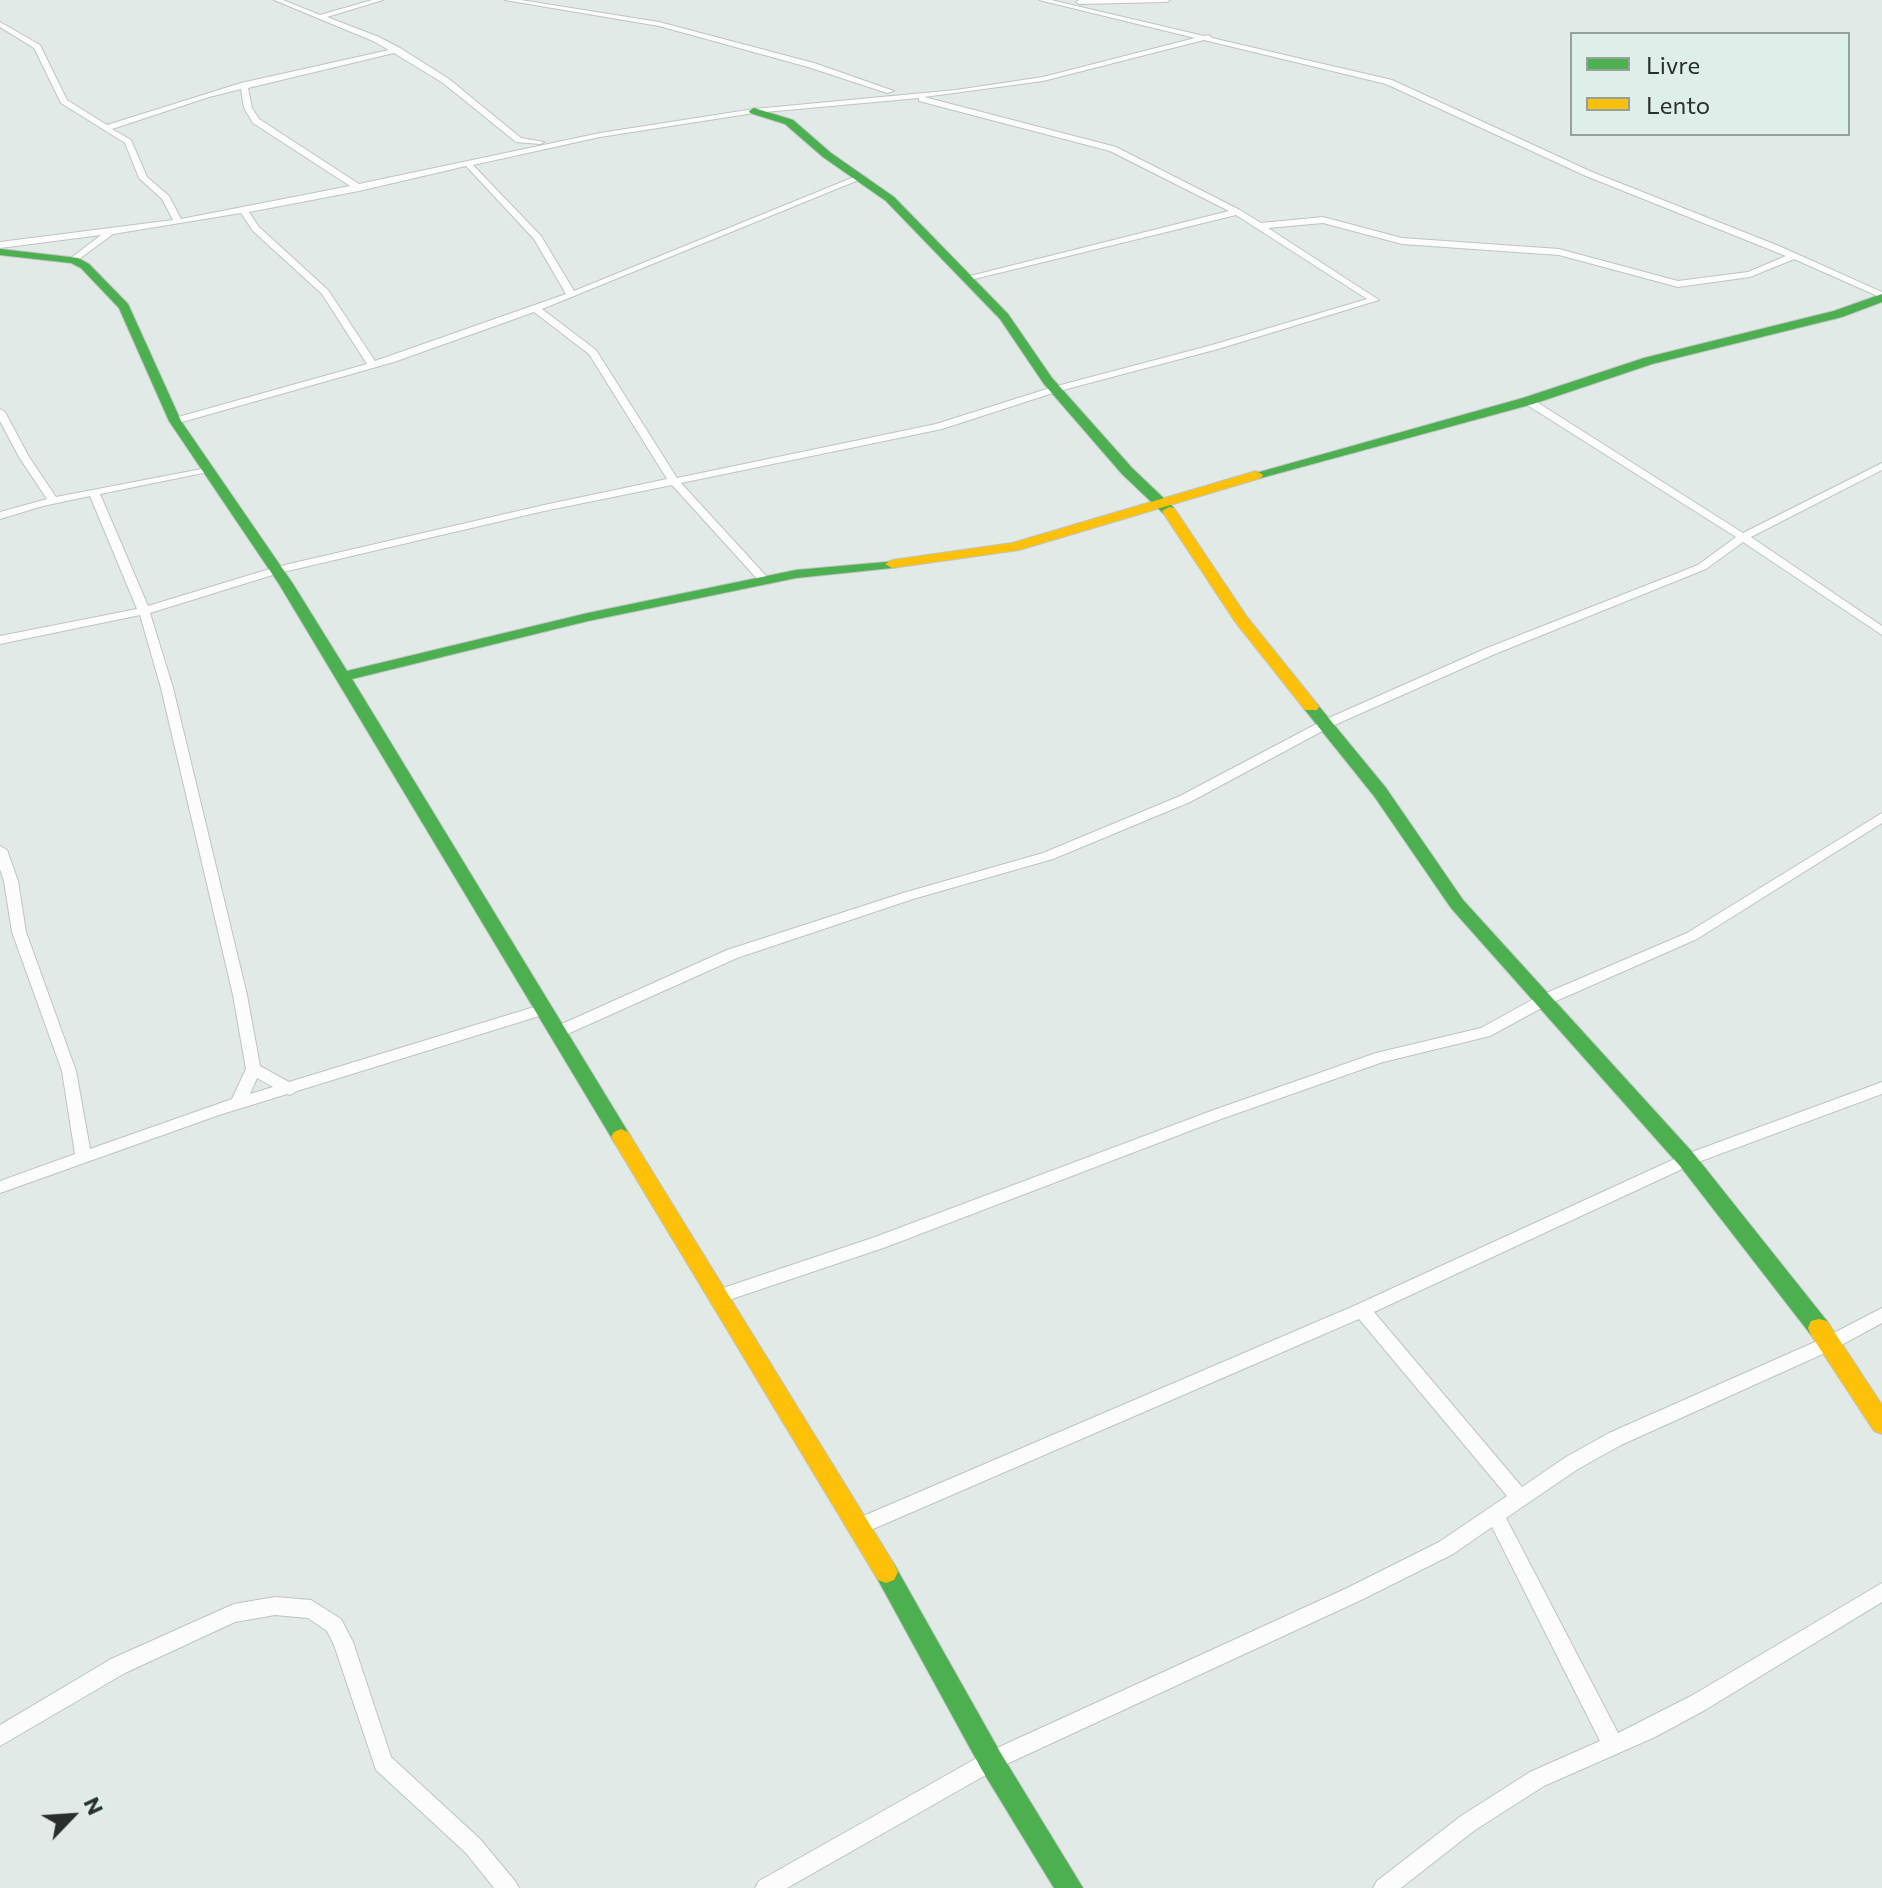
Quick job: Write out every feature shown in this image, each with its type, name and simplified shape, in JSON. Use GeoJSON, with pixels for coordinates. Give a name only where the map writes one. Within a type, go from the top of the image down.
{"type":"FeatureCollection","features":[{"type":"Feature","properties":{"kind":"street"},"geometry":{"type":"LineString","coordinates":[[277,0],[323,16],[397,50],[446,81],[519,140],[550,144]]}},
{"type":"Feature","properties":{"kind":"street"},"geometry":{"type":"LineString","coordinates":[[323,16],[380,0]]}},
{"type":"Feature","properties":{"kind":"street"},"geometry":{"type":"LineString","coordinates":[[0,640],[144,611],[276,570],[673,480],[938,427],[1056,389],[1215,347],[1374,300],[1237,212],[1094,142],[1025,129],[671,27],[508,0]]}},
{"type":"Feature","properties":{"kind":"street"},"geometry":{"type":"LineString","coordinates":[[1042,0],[1389,82],[1589,174],[1881,294]]}},
{"type":"Feature","properties":{"kind":"street"},"geometry":{"type":"LineString","coordinates":[[1054,3],[1167,0]]}},
{"type":"Feature","properties":{"kind":"street"},"geometry":{"type":"LineString","coordinates":[[0,24],[37,47],[64,101],[128,142],[143,178],[166,198],[178,222]]}},
{"type":"Feature","properties":{"kind":"street"},"geometry":{"type":"LineString","coordinates":[[0,245],[178,222],[359,188],[550,144],[754,111],[792,114],[907,95],[956,92],[1043,79],[1166,49],[1188,36]]}},
{"type":"Feature","properties":{"kind":"street"},"geometry":{"type":"LineString","coordinates":[[106,128],[244,85],[397,50]]}},
{"type":"Feature","properties":{"kind":"street"},"geometry":{"type":"LineString","coordinates":[[244,85],[248,108],[256,121],[359,188]]}},
{"type":"Feature","properties":{"kind":"street"},"geometry":{"type":"LineString","coordinates":[[792,114],[827,155],[890,199],[925,239],[969,279],[1004,317],[1056,389],[1127,471],[1162,501],[1241,620],[1380,792],[1457,904],[1687,1160],[1830,1343],[1882,1424]]}},
{"type":"Feature","properties":{"kind":"street"},"geometry":{"type":"LineString","coordinates":[[508,153],[519,140]]}},
{"type":"Feature","properties":{"kind":"street"},"geometry":{"type":"LineString","coordinates":[[468,164],[538,238],[571,294]]}},
{"type":"Feature","properties":{"kind":"street"},"geometry":{"type":"LineString","coordinates":[[175,421],[373,365],[535,308],[862,177]]}},
{"type":"Feature","properties":{"kind":"street"},"geometry":{"type":"LineString","coordinates":[[243,210],[256,229],[325,292],[373,365]]}},
{"type":"Feature","properties":{"kind":"street"},"geometry":{"type":"LineString","coordinates":[[969,279],[1237,212]]}},
{"type":"Feature","properties":{"kind":"street"},"geometry":{"type":"LineString","coordinates":[[1260,226],[1323,220],[1402,241],[1559,252],[1678,284],[1750,274],[1794,256]]}},
{"type":"Feature","properties":{"kind":"street"},"geometry":{"type":"LineString","coordinates":[[74,260],[113,232]]}},
{"type":"Feature","properties":{"kind":"street"},"geometry":{"type":"LineString","coordinates":[[0,252],[74,260],[85,266],[124,307],[175,421],[276,570],[717,1297],[860,1526],[991,1761],[1069,1888]]}},
{"type":"Feature","properties":{"kind":"street"},"geometry":{"type":"LineString","coordinates":[[342,677],[588,617],[764,580],[829,568],[987,552],[1528,401],[1648,361],[1838,314],[1881,294]]}},
{"type":"Feature","properties":{"kind":"street"},"geometry":{"type":"LineString","coordinates":[[535,308],[593,352],[673,480],[764,580]]}},
{"type":"Feature","properties":{"kind":"street"},"geometry":{"type":"LineString","coordinates":[[1528,401],[1743,537],[1882,631]]}},
{"type":"Feature","properties":{"kind":"street"},"geometry":{"type":"LineString","coordinates":[[0,412],[24,457],[53,500]]}},
{"type":"Feature","properties":{"kind":"street"},"geometry":{"type":"LineString","coordinates":[[558,1032],[732,954],[908,896],[1048,856],[1185,799],[1326,724],[1491,651],[1702,567],[1743,537],[1882,466]]}},
{"type":"Feature","properties":{"kind":"street"},"geometry":{"type":"LineString","coordinates":[[0,516],[53,500],[208,469]]}},
{"type":"Feature","properties":{"kind":"street"},"geometry":{"type":"LineString","coordinates":[[94,492],[144,611],[167,688],[240,995],[253,1069],[238,1103]]}},
{"type":"Feature","properties":{"kind":"street"},"geometry":{"type":"LineString","coordinates":[[717,1297],[880,1242],[1216,1115],[1381,1057],[1485,1032],[1542,1001],[1692,936],[1882,817]]}},
{"type":"Feature","properties":{"kind":"street"},"geometry":{"type":"LineString","coordinates":[[0,850],[6,890],[19,932],[69,1071],[83,1156]]}},
{"type":"Feature","properties":{"kind":"street"},"geometry":{"type":"LineString","coordinates":[[0,1187],[238,1103],[544,1009]]}},
{"type":"Feature","properties":{"kind":"street"},"geometry":{"type":"LineString","coordinates":[[253,1069],[290,1089]]}},
{"type":"Feature","properties":{"kind":"street"},"geometry":{"type":"LineString","coordinates":[[860,1526],[1362,1310],[1687,1160],[1882,1088]]}},
{"type":"Feature","properties":{"kind":"street"},"geometry":{"type":"LineString","coordinates":[[1362,1310],[1520,1498]]}},
{"type":"Feature","properties":{"kind":"street"},"geometry":{"type":"LineString","coordinates":[[766,1888],[991,1761],[1352,1595],[1446,1548],[1615,1439],[1830,1343],[1882,1315]]}},
{"type":"Feature","properties":{"kind":"street"},"geometry":{"type":"LineString","coordinates":[[1495,1515],[1613,1745]]}},
{"type":"Feature","properties":{"kind":"street"},"geometry":{"type":"LineString","coordinates":[[1384,1888],[1468,1823],[1537,1779],[1698,1703],[1882,1592]]}},
{"type":"Feature","properties":{"kind":"street"},"geometry":{"type":"LineString","coordinates":[[0,1736],[118,1666],[234,1613],[275,1606],[311,1609],[334,1625],[343,1642],[383,1763],[473,1846],[508,1888]]}},
{"type":"Feature","properties":{"kind":"traffic: fast"},"geometry":{"type":"LineString","coordinates":[[754,111],[789,122],[827,155],[890,199],[1004,317],[1048,381],[1127,471],[1169,511]]}},
{"type":"Feature","properties":{"kind":"traffic: fast"},"geometry":{"type":"LineString","coordinates":[[0,252],[74,260],[85,266],[124,307],[175,421],[286,584],[621,1137]]}},
{"type":"Feature","properties":{"kind":"traffic: fast"},"geometry":{"type":"LineString","coordinates":[[1256,475],[1528,401],[1648,361],[1838,314],[1882,298]]}},
{"type":"Feature","properties":{"kind":"traffic: fast"},"geometry":{"type":"LineString","coordinates":[[342,677],[588,617],[796,574],[892,564]]}},
{"type":"Feature","properties":{"kind":"traffic: fast"},"geometry":{"type":"LineString","coordinates":[[1311,707],[1380,792],[1457,904],[1687,1160],[1819,1328]]}},
{"type":"Feature","properties":{"kind":"traffic: fast"},"geometry":{"type":"LineString","coordinates":[[886,1572],[991,1761],[1069,1888]]}},
{"type":"Feature","properties":{"kind":"traffic: slow"},"geometry":{"type":"LineString","coordinates":[[892,564],[1014,547],[1256,475]]}},
{"type":"Feature","properties":{"kind":"traffic: slow"},"geometry":{"type":"LineString","coordinates":[[1169,511],[1241,620],[1311,707]]}},
{"type":"Feature","properties":{"kind":"traffic: slow"},"geometry":{"type":"LineString","coordinates":[[621,1137],[886,1572]]}},
{"type":"Feature","properties":{"kind":"traffic: slow"},"geometry":{"type":"LineString","coordinates":[[1819,1328],[1882,1424]]}}]}
